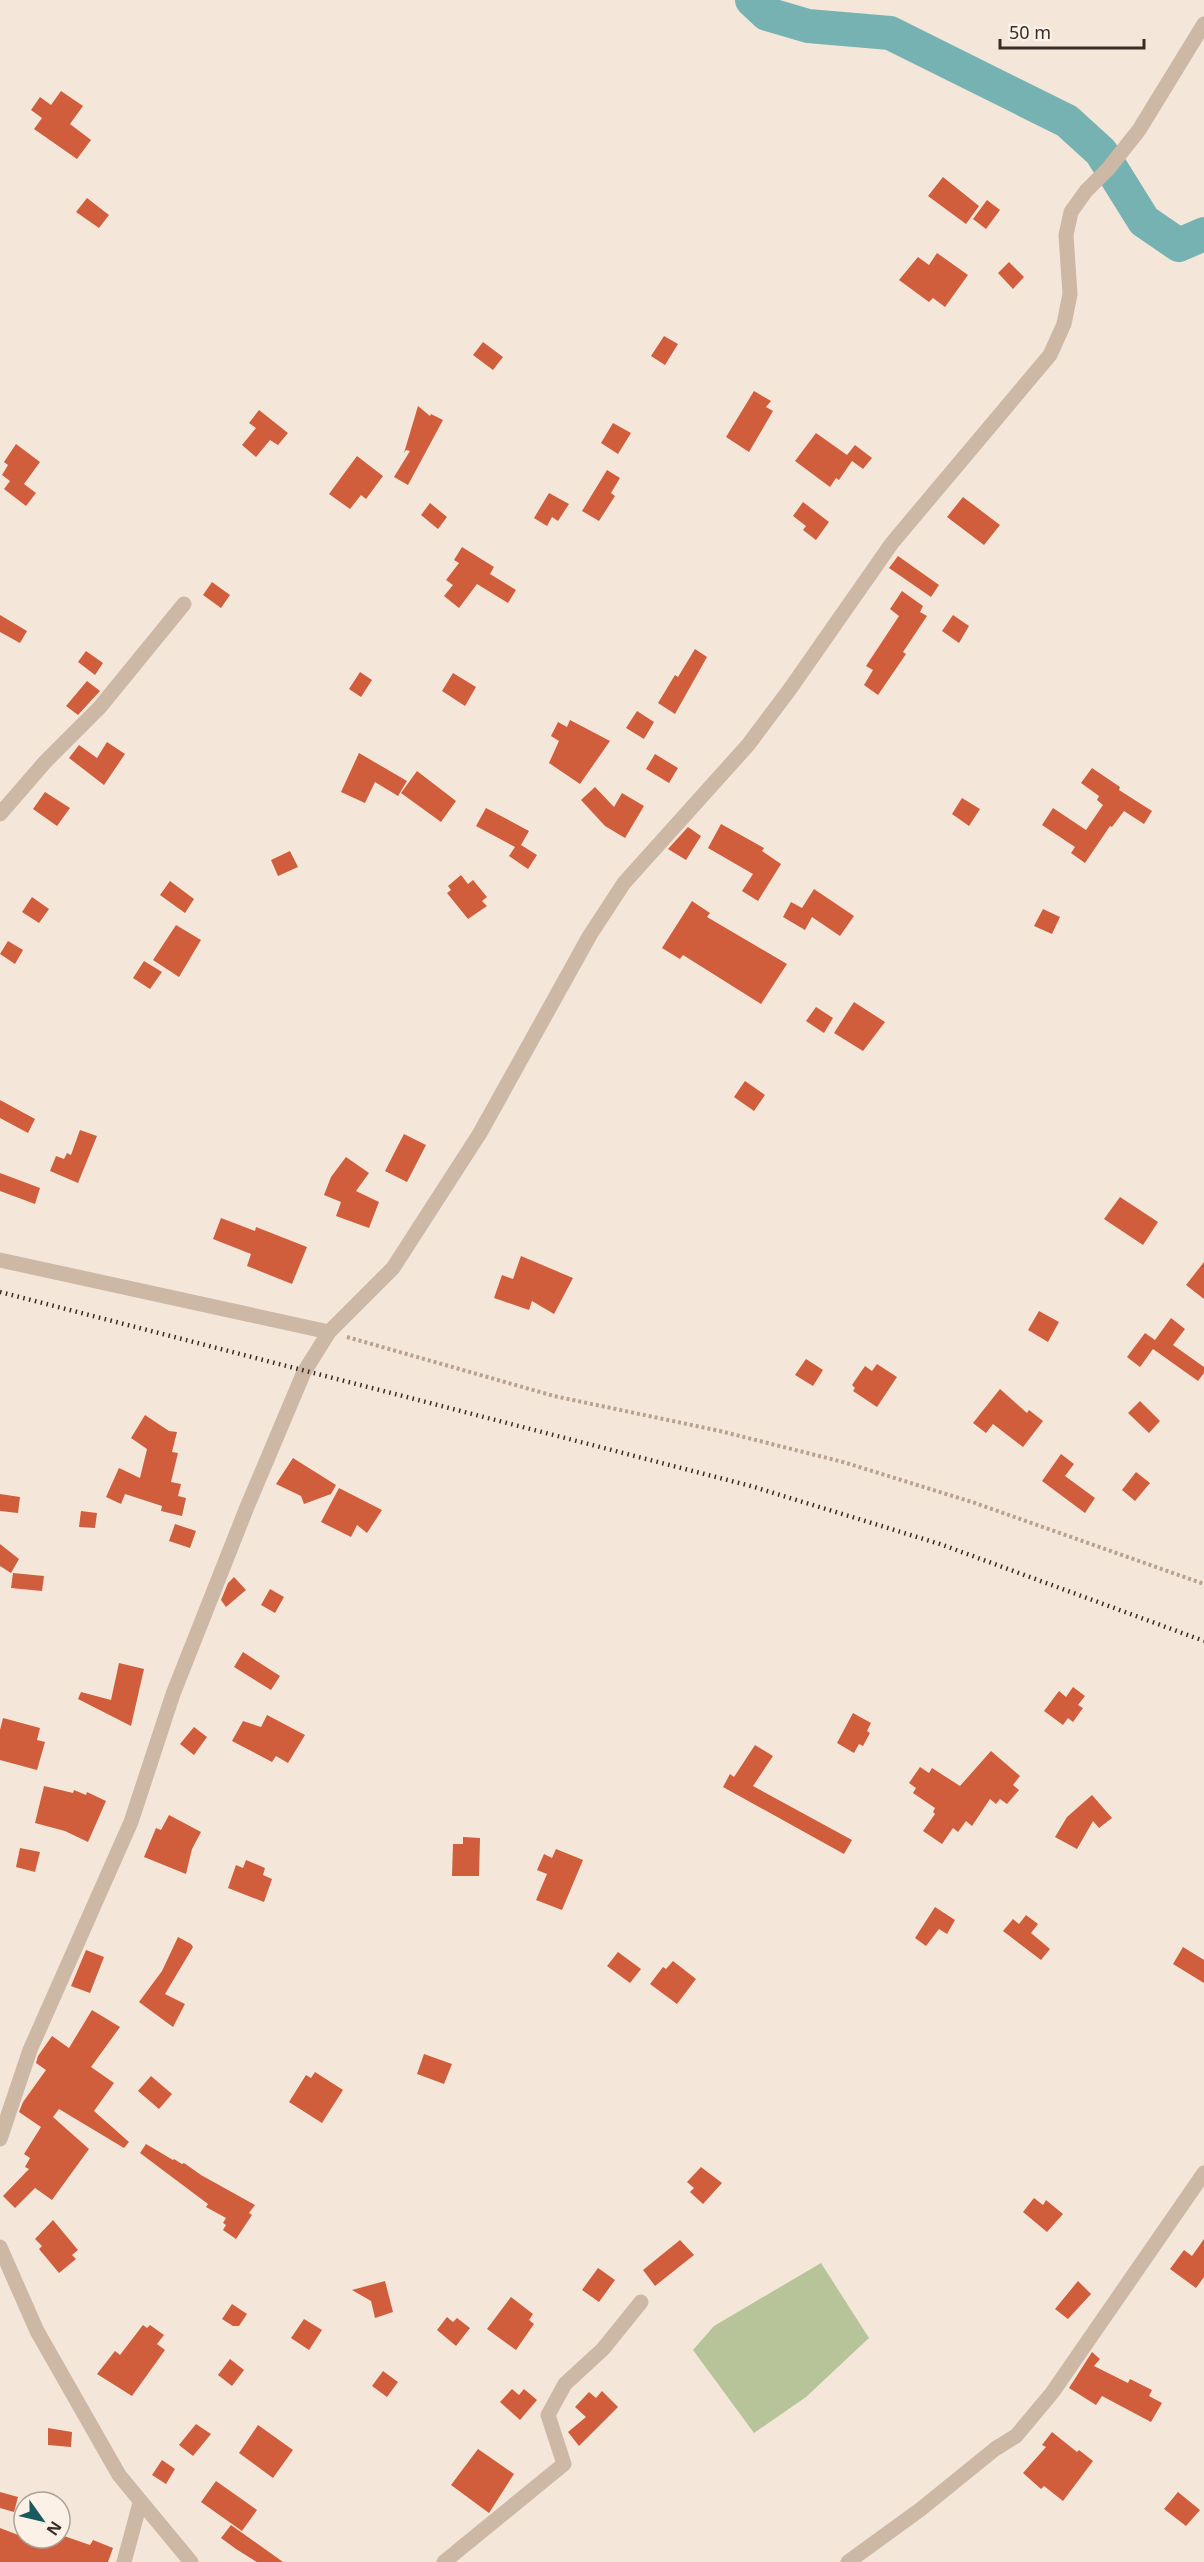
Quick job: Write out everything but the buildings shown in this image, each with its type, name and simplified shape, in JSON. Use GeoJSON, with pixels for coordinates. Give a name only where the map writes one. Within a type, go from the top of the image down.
{"type":"FeatureCollection","features":[{"type":"Feature","properties":{"kind":"street"},"geometry":{"type":"LineString","coordinates":[[0,2139],[30,2050],[131,1822],[173,1694],[247,1506],[304,1372],[329,1332],[393,1268],[480,1133],[590,934],[624,883],[748,745],[790,689],[891,543],[1050,355],[1064,324],[1070,294],[1066,235],[1071,212],[1086,191],[1108,169],[1139,130],[1204,24]]}},
{"type":"Feature","properties":{"kind":"street"},"geometry":{"type":"LineString","coordinates":[[0,813],[45,762],[100,707],[184,604]]}},
{"type":"Feature","properties":{"kind":"street"},"geometry":{"type":"LineString","coordinates":[[0,1260],[329,1332]]}},
{"type":"Feature","properties":{"kind":"street"},"geometry":{"type":"LineString","coordinates":[[848,2562],[921,2509],[995,2449],[1016,2436],[1052,2393],[1204,2173]]}},
{"type":"Feature","properties":{"kind":"street"},"geometry":{"type":"LineString","coordinates":[[0,2247],[37,2331],[119,2475],[191,2562]]}},
{"type":"Feature","properties":{"kind":"street"},"geometry":{"type":"LineString","coordinates":[[444,2562],[564,2464],[548,2415],[565,2384],[603,2349],[641,2302]]}},
{"type":"Feature","properties":{"kind":"street"},"geometry":{"type":"LineString","coordinates":[[124,2562],[141,2504]]}},
{"type":"Feature","properties":{"kind":"path"},"geometry":{"type":"LineString","coordinates":[[329,1332],[554,1396],[720,1431],[843,1462],[983,1506],[1204,1584]]}},
{"type":"Feature","properties":{"kind":"green space"},"geometry":{"type":"Polygon","coordinates":[[[821,2263],[869,2338],[806,2397],[754,2433],[693,2350],[714,2326],[821,2263]]]}},
{"type":"Feature","properties":{"kind":"waterway"},"geometry":{"type":"LineString","coordinates":[[752,0],[767,14],[808,26],[890,33],[1067,121],[1101,152],[1144,221],[1179,245],[1204,234]]}},
{"type":"Feature","properties":{"kind":"railway"},"geometry":{"type":"LineString","coordinates":[[0,1292],[751,1486],[940,1544],[1204,1641]]}}]}
